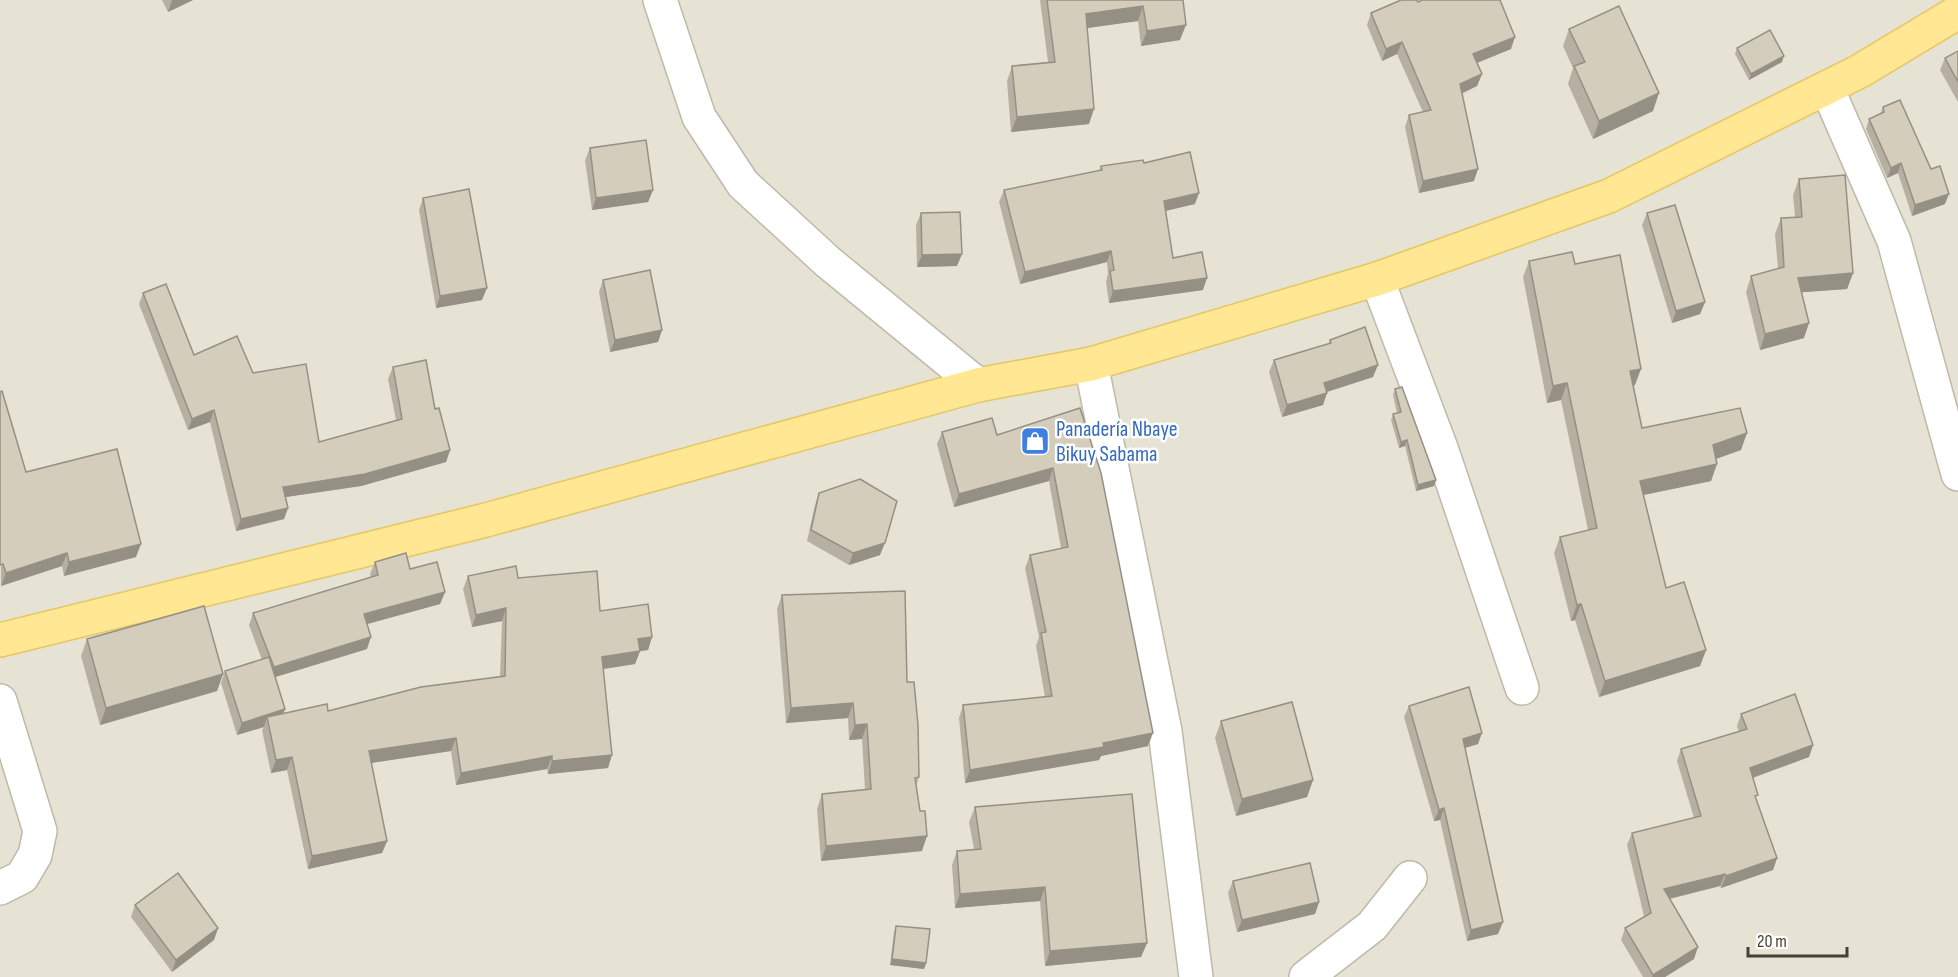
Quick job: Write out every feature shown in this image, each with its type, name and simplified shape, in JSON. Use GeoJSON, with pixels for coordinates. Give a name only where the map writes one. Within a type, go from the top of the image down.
{"type":"FeatureCollection","features":[{"type":"Feature","properties":{"kind":"main road"},"geometry":{"type":"LineString","coordinates":[[0,640],[486,520],[978,385],[1090,364],[1377,279],[1609,196],[1860,71],[1958,12]]}},
{"type":"Feature","properties":{"kind":"street"},"geometry":{"type":"LineString","coordinates":[[660,0],[699,117],[743,184],[828,262],[978,385]]}},
{"type":"Feature","properties":{"kind":"street"},"geometry":{"type":"LineString","coordinates":[[1827,88],[1894,241],[1958,474]]}},
{"type":"Feature","properties":{"kind":"street"},"geometry":{"type":"LineString","coordinates":[[1377,279],[1441,448],[1522,688]]}},
{"type":"Feature","properties":{"kind":"street"},"geometry":{"type":"LineString","coordinates":[[1090,364],[1165,730],[1196,977]]}},
{"type":"Feature","properties":{"kind":"street"},"geometry":{"type":"LineString","coordinates":[[0,701],[40,831],[35,855],[22,877],[0,888]]}},
{"type":"Feature","properties":{"kind":"street"},"geometry":{"type":"LineString","coordinates":[[1306,977],[1372,926],[1410,878]]}},
{"type":"Feature","properties":{"kind":"shaded area"},"geometry":{"type":"Polygon","coordinates":[[[0,0],[1958,0],[1958,977],[0,977],[0,0]]]}},
{"type":"Feature","properties":{"kind":"building"},"geometry":{"type":"Polygon","coordinates":[[[1047,0],[1183,0],[1186,25],[1147,31],[1143,6],[1086,14],[1094,109],[1017,117],[1012,66],[1055,62],[1047,0]]]}},
{"type":"Feature","properties":{"kind":"building"},"geometry":{"type":"Polygon","coordinates":[[[1401,0],[1417,0],[1418,2],[1422,0],[1500,0],[1515,37],[1473,54],[1482,74],[1460,84],[1478,169],[1423,181],[1409,115],[1431,110],[1402,42],[1386,49],[1371,13],[1401,0]]]}},
{"type":"Feature","properties":{"kind":"building"},"geometry":{"type":"Polygon","coordinates":[[[1619,6],[1659,93],[1599,121],[1574,66],[1585,62],[1569,29],[1619,6]]]}},
{"type":"Feature","properties":{"kind":"building"},"geometry":{"type":"Polygon","coordinates":[[[1770,30],[1784,56],[1751,74],[1737,48],[1770,30]]]}},
{"type":"Feature","properties":{"kind":"building"},"geometry":{"type":"Polygon","coordinates":[[[1958,51],[1958,82],[1945,58],[1958,51]]]}},
{"type":"Feature","properties":{"kind":"building"},"geometry":{"type":"Polygon","coordinates":[[[1900,100],[1931,169],[1940,166],[1949,194],[1915,205],[1901,163],[1891,168],[1869,119],[1884,112],[1883,107],[1900,100]]]}},
{"type":"Feature","properties":{"kind":"building"},"geometry":{"type":"Polygon","coordinates":[[[646,140],[653,190],[596,198],[590,148],[646,140]]]}},
{"type":"Feature","properties":{"kind":"building"},"geometry":{"type":"Polygon","coordinates":[[[1190,152],[1199,193],[1164,201],[1173,258],[1202,252],[1207,278],[1113,291],[1110,271],[1114,270],[1111,251],[1025,272],[1004,190],[1102,170],[1101,166],[1143,160],[1144,163],[1190,152]]]}},
{"type":"Feature","properties":{"kind":"building"},"geometry":{"type":"Polygon","coordinates":[[[1845,175],[1853,273],[1798,278],[1809,323],[1765,334],[1751,276],[1784,267],[1781,218],[1802,217],[1799,179],[1845,175]]]}},
{"type":"Feature","properties":{"kind":"building"},"geometry":{"type":"Polygon","coordinates":[[[469,189],[487,288],[440,296],[423,198],[469,189]]]}},
{"type":"Feature","properties":{"kind":"building"},"geometry":{"type":"Polygon","coordinates":[[[1675,205],[1705,302],[1676,311],[1647,213],[1675,205]]]}},
{"type":"Feature","properties":{"kind":"building"},"geometry":{"type":"Polygon","coordinates":[[[960,212],[962,254],[922,255],[921,213],[960,212]]]}},
{"type":"Feature","properties":{"kind":"building"},"geometry":{"type":"Polygon","coordinates":[[[1572,252],[1575,264],[1620,255],[1641,369],[1630,371],[1642,428],[1740,408],[1747,433],[1713,445],[1717,464],[1640,481],[1666,588],[1684,582],[1706,650],[1605,681],[1581,604],[1577,605],[1560,537],[1597,528],[1567,383],[1553,386],[1529,261],[1572,252]]]}},
{"type":"Feature","properties":{"kind":"building"},"geometry":{"type":"Polygon","coordinates":[[[650,270],[662,330],[615,340],[603,280],[650,270]]]}},
{"type":"Feature","properties":{"kind":"building"},"geometry":{"type":"Polygon","coordinates":[[[166,284],[194,355],[237,336],[253,373],[306,364],[319,442],[402,419],[393,367],[426,360],[435,409],[439,408],[450,450],[365,474],[283,487],[288,508],[241,519],[214,410],[192,419],[143,293],[166,284]]]}},
{"type":"Feature","properties":{"kind":"building"},"geometry":{"type":"Polygon","coordinates":[[[1365,327],[1378,365],[1324,383],[1327,393],[1287,405],[1274,360],[1331,343],[1330,340],[1365,327]]]}},
{"type":"Feature","properties":{"kind":"building"},"geometry":{"type":"Polygon","coordinates":[[[1402,387],[1436,480],[1418,485],[1407,440],[1401,442],[1393,414],[1401,412],[1395,389],[1402,387]]]}},
{"type":"Feature","properties":{"kind":"building"},"geometry":{"type":"Polygon","coordinates":[[[2,391],[26,472],[117,449],[141,544],[69,562],[67,553],[6,573],[3,564],[0,565],[0,392],[2,391]]]}},
{"type":"Feature","properties":{"kind":"building"},"geometry":{"type":"Polygon","coordinates":[[[1080,408],[1101,473],[1153,733],[1103,743],[1104,747],[970,770],[963,705],[1052,696],[1041,633],[1046,632],[1030,555],[1068,547],[1053,468],[959,494],[942,432],[992,418],[997,435],[1080,408]]]}},
{"type":"Feature","properties":{"kind":"building"},"geometry":{"type":"Polygon","coordinates":[[[860,479],[897,501],[885,543],[853,553],[811,530],[819,493],[860,479]]]}},
{"type":"Feature","properties":{"kind":"building"},"geometry":{"type":"Polygon","coordinates":[[[406,553],[410,569],[437,562],[445,592],[364,614],[371,637],[274,667],[253,613],[378,575],[375,562],[406,553]]]}},
{"type":"Feature","properties":{"kind":"building"},"geometry":{"type":"Polygon","coordinates":[[[516,566],[518,578],[597,571],[600,611],[648,604],[652,637],[638,639],[640,651],[602,657],[612,755],[552,761],[552,756],[461,773],[456,738],[369,751],[387,841],[312,856],[292,757],[276,760],[267,717],[327,704],[328,711],[421,687],[505,676],[506,608],[476,615],[468,576],[516,566]]]}},
{"type":"Feature","properties":{"kind":"building"},"geometry":{"type":"Polygon","coordinates":[[[905,591],[907,682],[914,682],[918,725],[919,777],[915,778],[920,811],[925,811],[927,836],[826,846],[822,794],[871,789],[867,724],[855,725],[853,703],[791,708],[782,595],[905,591]]]}},
{"type":"Feature","properties":{"kind":"building"},"geometry":{"type":"Polygon","coordinates":[[[204,606],[223,674],[106,708],[87,639],[204,606]]]}},
{"type":"Feature","properties":{"kind":"building"},"geometry":{"type":"Polygon","coordinates":[[[269,657],[285,709],[242,723],[225,671],[269,657]]]}},
{"type":"Feature","properties":{"kind":"building"},"geometry":{"type":"Polygon","coordinates":[[[1469,687],[1482,733],[1463,739],[1503,922],[1471,930],[1444,808],[1439,810],[1409,706],[1469,687]]]}},
{"type":"Feature","properties":{"kind":"building"},"geometry":{"type":"Polygon","coordinates":[[[1795,694],[1813,745],[1750,768],[1758,795],[1755,796],[1777,858],[1726,876],[1725,874],[1664,889],[1698,947],[1653,975],[1625,928],[1651,913],[1632,833],[1701,816],[1681,749],[1747,729],[1741,714],[1795,694]]]}},
{"type":"Feature","properties":{"kind":"building"},"geometry":{"type":"Polygon","coordinates":[[[1292,702],[1313,780],[1242,799],[1221,721],[1292,702]]]}},
{"type":"Feature","properties":{"kind":"building"},"geometry":{"type":"Polygon","coordinates":[[[1132,794],[1147,943],[1050,951],[1045,887],[960,894],[957,851],[981,849],[975,807],[1132,794]]]}},
{"type":"Feature","properties":{"kind":"building"},"geometry":{"type":"Polygon","coordinates":[[[1310,863],[1319,902],[1242,920],[1233,881],[1310,863]]]}},
{"type":"Feature","properties":{"kind":"building"},"geometry":{"type":"Polygon","coordinates":[[[178,873],[218,928],[176,960],[135,905],[178,873]]]}},
{"type":"Feature","properties":{"kind":"building"},"geometry":{"type":"Polygon","coordinates":[[[896,926],[930,929],[926,963],[892,959],[896,926]]]}},
{"type":"Feature","properties":{"kind":"place","name":"Panadería Nbaye Bikuy Sabama"},"geometry":{"type":"Point","coordinates":[1035,441]}}]}
